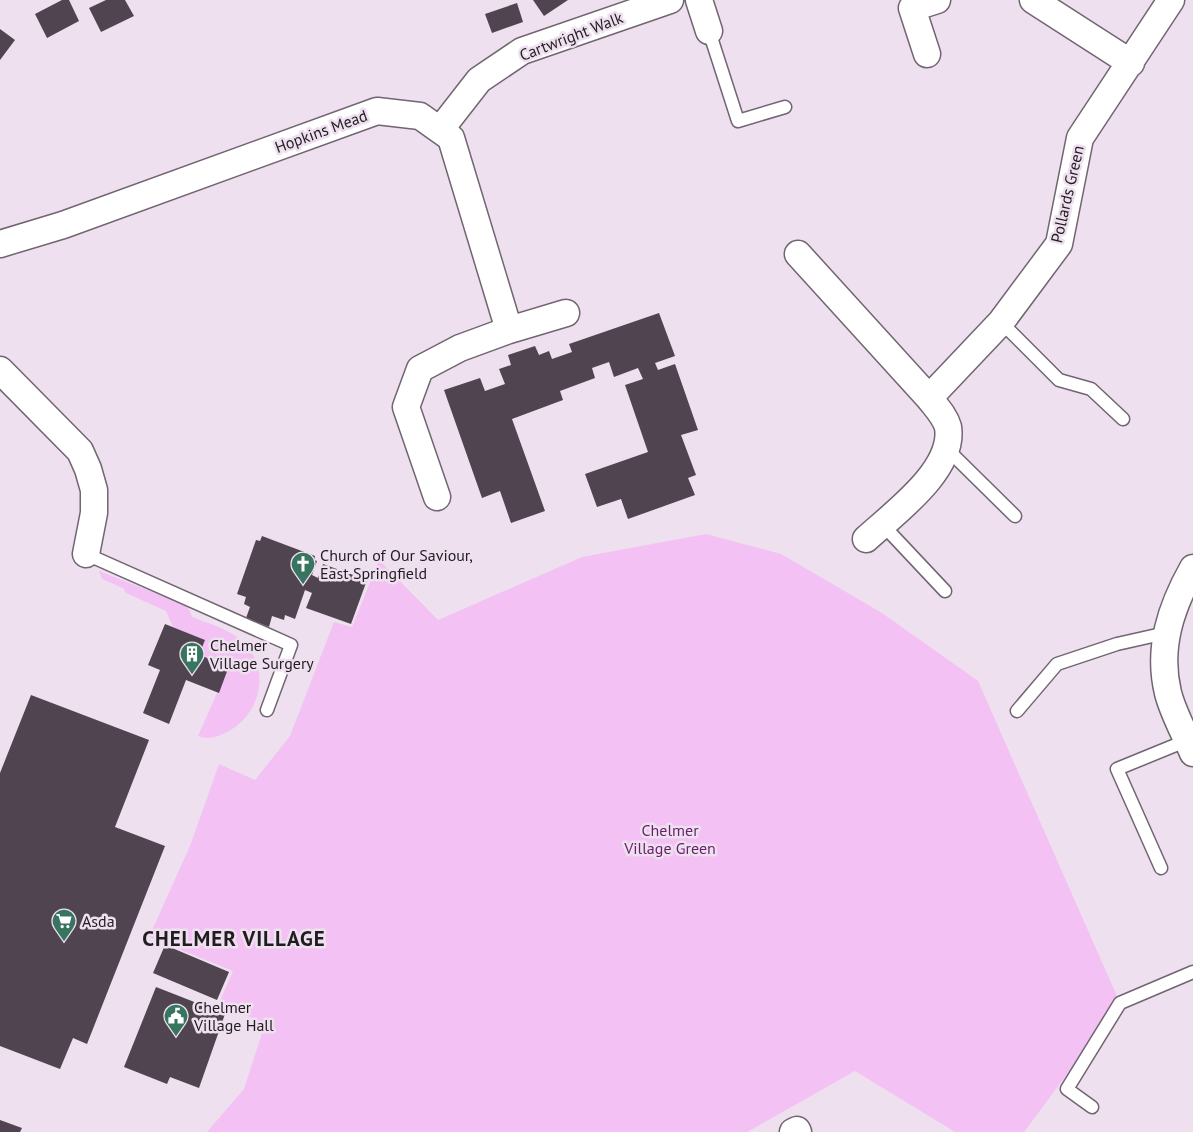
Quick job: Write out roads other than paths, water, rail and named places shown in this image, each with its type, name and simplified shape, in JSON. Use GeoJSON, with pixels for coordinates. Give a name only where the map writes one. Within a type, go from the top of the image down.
{"type":"FeatureCollection","features":[{"type":"Feature","properties":{"kind":"street","name":"Cartwright Walk"},"geometry":{"type":"LineString","coordinates":[[440,130],[479,80],[522,51],[670,0]]}},
{"type":"Feature","properties":{"kind":"street"},"geometry":{"type":"LineString","coordinates":[[699,0],[709,31]]}},
{"type":"Feature","properties":{"kind":"street"},"geometry":{"type":"LineString","coordinates":[[927,54],[911,4],[938,0]]}},
{"type":"Feature","properties":{"kind":"street"},"geometry":{"type":"LineString","coordinates":[[1033,0],[1131,63]]}},
{"type":"Feature","properties":{"kind":"street","name":"Pollards Green"},"geometry":{"type":"LineString","coordinates":[[928,398],[1000,322],[1059,244],[1080,138],[1171,0]]}},
{"type":"Feature","properties":{"kind":"street","name":"Hopkins Mead"},"geometry":{"type":"LineString","coordinates":[[0,244],[63,226],[377,111],[420,116],[451,138],[508,330]]}},
{"type":"Feature","properties":{"kind":"street"},"geometry":{"type":"LineString","coordinates":[[798,254],[941,411],[948,428],[946,448],[932,477],[874,532]]}},
{"type":"Feature","properties":{"kind":"street"},"geometry":{"type":"LineString","coordinates":[[437,497],[406,407],[420,369],[460,348],[508,330],[566,313]]}},
{"type":"Feature","properties":{"kind":"street"},"geometry":{"type":"LineString","coordinates":[[0,370],[80,451],[94,490],[94,513],[86,554]]}},
{"type":"Feature","properties":{"kind":"street"},"geometry":{"type":"LineString","coordinates":[[1190,747],[1168,694],[1164,662],[1166,633],[1179,593],[1193,568]]}},
{"type":"Feature","properties":{"kind":"street"},"geometry":{"type":"LineString","coordinates":[[793,1132],[797,1130],[798,1132]]}},
{"type":"Feature","properties":{"kind":"lane"},"geometry":{"type":"LineString","coordinates":[[709,31],[738,122],[785,107]]}},
{"type":"Feature","properties":{"kind":"lane"},"geometry":{"type":"LineString","coordinates":[[1000,322],[1059,380],[1091,389],[1123,419]]}},
{"type":"Feature","properties":{"kind":"lane"},"geometry":{"type":"LineString","coordinates":[[946,448],[1015,516]]}},
{"type":"Feature","properties":{"kind":"lane"},"geometry":{"type":"LineString","coordinates":[[874,532],[945,591]]}},
{"type":"Feature","properties":{"kind":"lane"},"geometry":{"type":"LineString","coordinates":[[86,554],[290,645],[267,710]]}},
{"type":"Feature","properties":{"kind":"lane"},"geometry":{"type":"LineString","coordinates":[[1016,710],[1056,664],[1117,644],[1166,633]]}},
{"type":"Feature","properties":{"kind":"lane"},"geometry":{"type":"LineString","coordinates":[[1161,868],[1117,769],[1190,747]]}},
{"type":"Feature","properties":{"kind":"lane"},"geometry":{"type":"LineString","coordinates":[[1092,1107],[1067,1088],[1120,1003],[1193,972]]}},
{"type":"Feature","properties":{"kind":"place","name":"Church of Our Saviour, East Springfield"},"geometry":{"type":"Point","coordinates":[303,585]}},
{"type":"Feature","properties":{"kind":"place","name":"Chelmer Village Surgery"},"geometry":{"type":"Point","coordinates":[192,675]}},
{"type":"Feature","properties":{"kind":"place","name":"Asda"},"geometry":{"type":"Point","coordinates":[64,942]}},
{"type":"Feature","properties":{"kind":"place","name":"Chelmer Village Hall"},"geometry":{"type":"Point","coordinates":[176,1037]}},
{"type":"Feature","properties":{"kind":"district","name":"CHELMER VILLAGE"},"geometry":{"type":"Point","coordinates":[234,938]}},
{"type":"Feature","properties":{"kind":"park label","name":"Chelmer Village Green"},"geometry":{"type":"Point","coordinates":[670,839]}}]}
